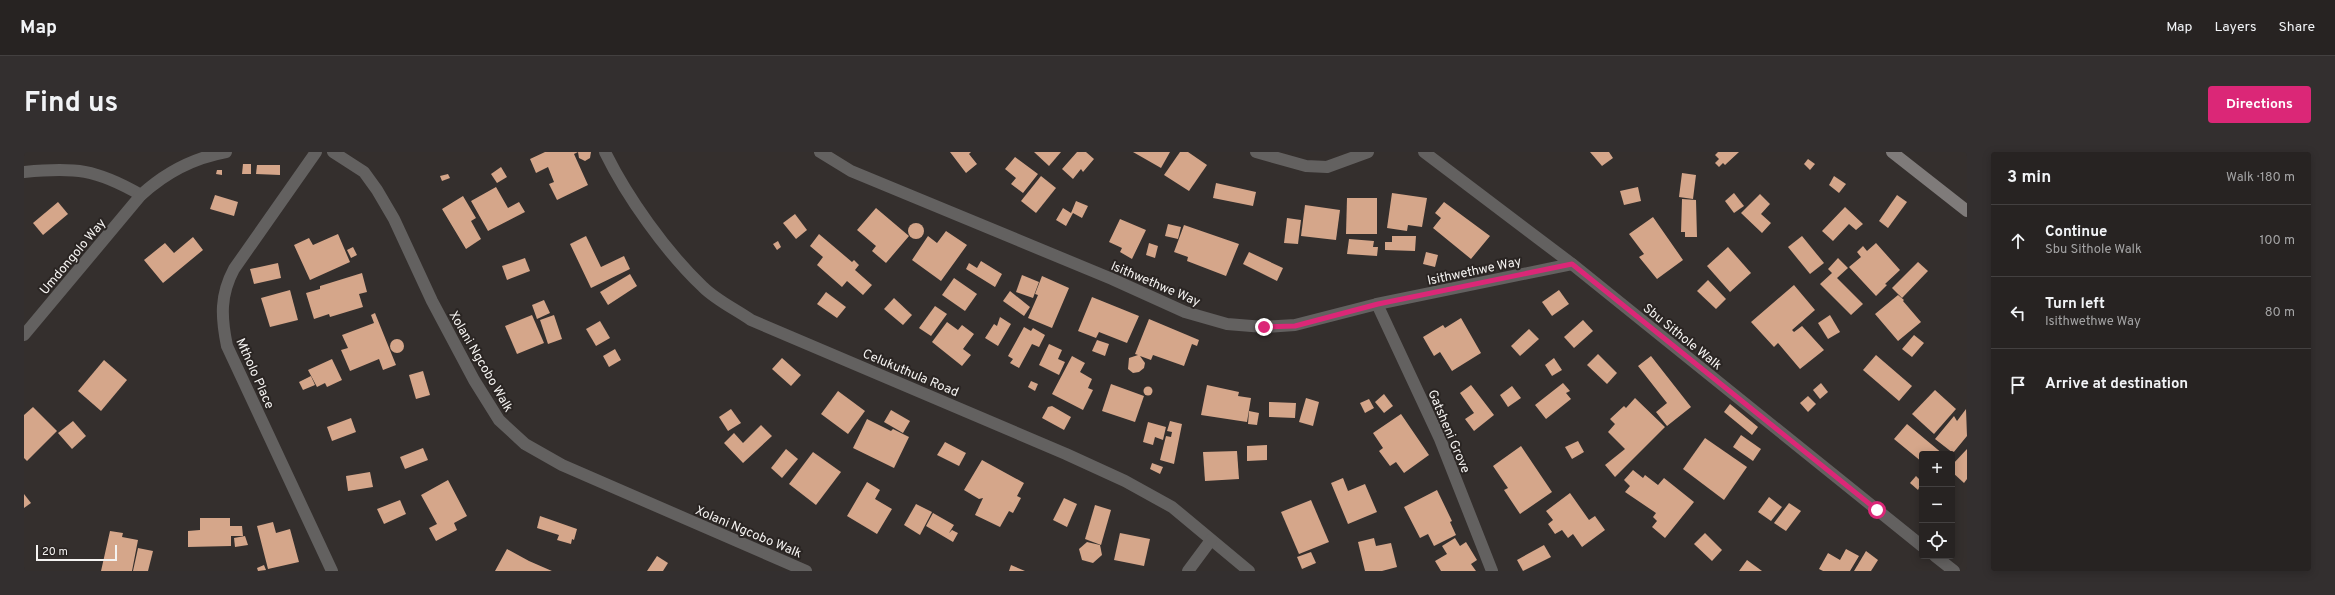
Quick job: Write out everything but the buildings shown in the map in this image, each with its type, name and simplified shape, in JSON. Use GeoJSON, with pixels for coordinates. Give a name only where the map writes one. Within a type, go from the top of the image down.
{"type":"FeatureCollection","features":[{"type":"Feature","properties":{"kind":"street"},"geometry":{"type":"LineString","coordinates":[[24,172],[61,169],[85,170],[114,180],[141,195],[156,182],[181,166],[208,155],[226,152]]}},
{"type":"Feature","properties":{"kind":"street","name":"Mtholo Place"},"geometry":{"type":"LineString","coordinates":[[316,152],[234,268],[227,282],[222,302],[222,323],[227,346],[332,571]]}},
{"type":"Feature","properties":{"kind":"street","name":"Xolani Ngcobo Walk"},"geometry":{"type":"LineString","coordinates":[[333,152],[364,172],[377,190],[394,219],[432,301],[474,380],[499,420],[525,444],[562,465],[806,571]]}},
{"type":"Feature","properties":{"kind":"street","name":"Celukuthula Road"},"geometry":{"type":"LineString","coordinates":[[605,152],[616,174],[659,236],[704,287],[751,320],[1066,454],[1125,481],[1172,507],[1249,571]]}},
{"type":"Feature","properties":{"kind":"street","name":"Isithwethwe Way"},"geometry":{"type":"LineString","coordinates":[[820,152],[851,171],[1112,279],[1185,312],[1220,322],[1264,327],[1295,326],[1378,304],[1572,264]]}},
{"type":"Feature","properties":{"kind":"street"},"geometry":{"type":"LineString","coordinates":[[1256,152],[1306,166],[1327,167],[1368,152]]}},
{"type":"Feature","properties":{"kind":"street","name":"Sbu Sithole Walk"},"geometry":{"type":"LineString","coordinates":[[1424,152],[1572,264],[1919,544]]}},
{"type":"Feature","properties":{"kind":"street"},"geometry":{"type":"LineString","coordinates":[[1892,152],[1967,211]]}},
{"type":"Feature","properties":{"kind":"street","name":"Umdongolo Way"},"geometry":{"type":"LineString","coordinates":[[24,335],[141,195]]}},
{"type":"Feature","properties":{"kind":"street","name":"Gatsheni Grove"},"geometry":{"type":"LineString","coordinates":[[1378,304],[1440,439],[1492,571]]}},
{"type":"Feature","properties":{"kind":"street"},"geometry":{"type":"LineString","coordinates":[[1188,571],[1212,540]]}},
{"type":"Feature","properties":{"kind":"street"},"geometry":{"type":"LineString","coordinates":[[1939,559],[1954,571]]}},
{"type":"Feature","properties":{"kind":"route"},"geometry":{"type":"LineString","coordinates":[[1264,327],[1295,326],[1378,304],[1572,264],[1877,510]]}}]}
